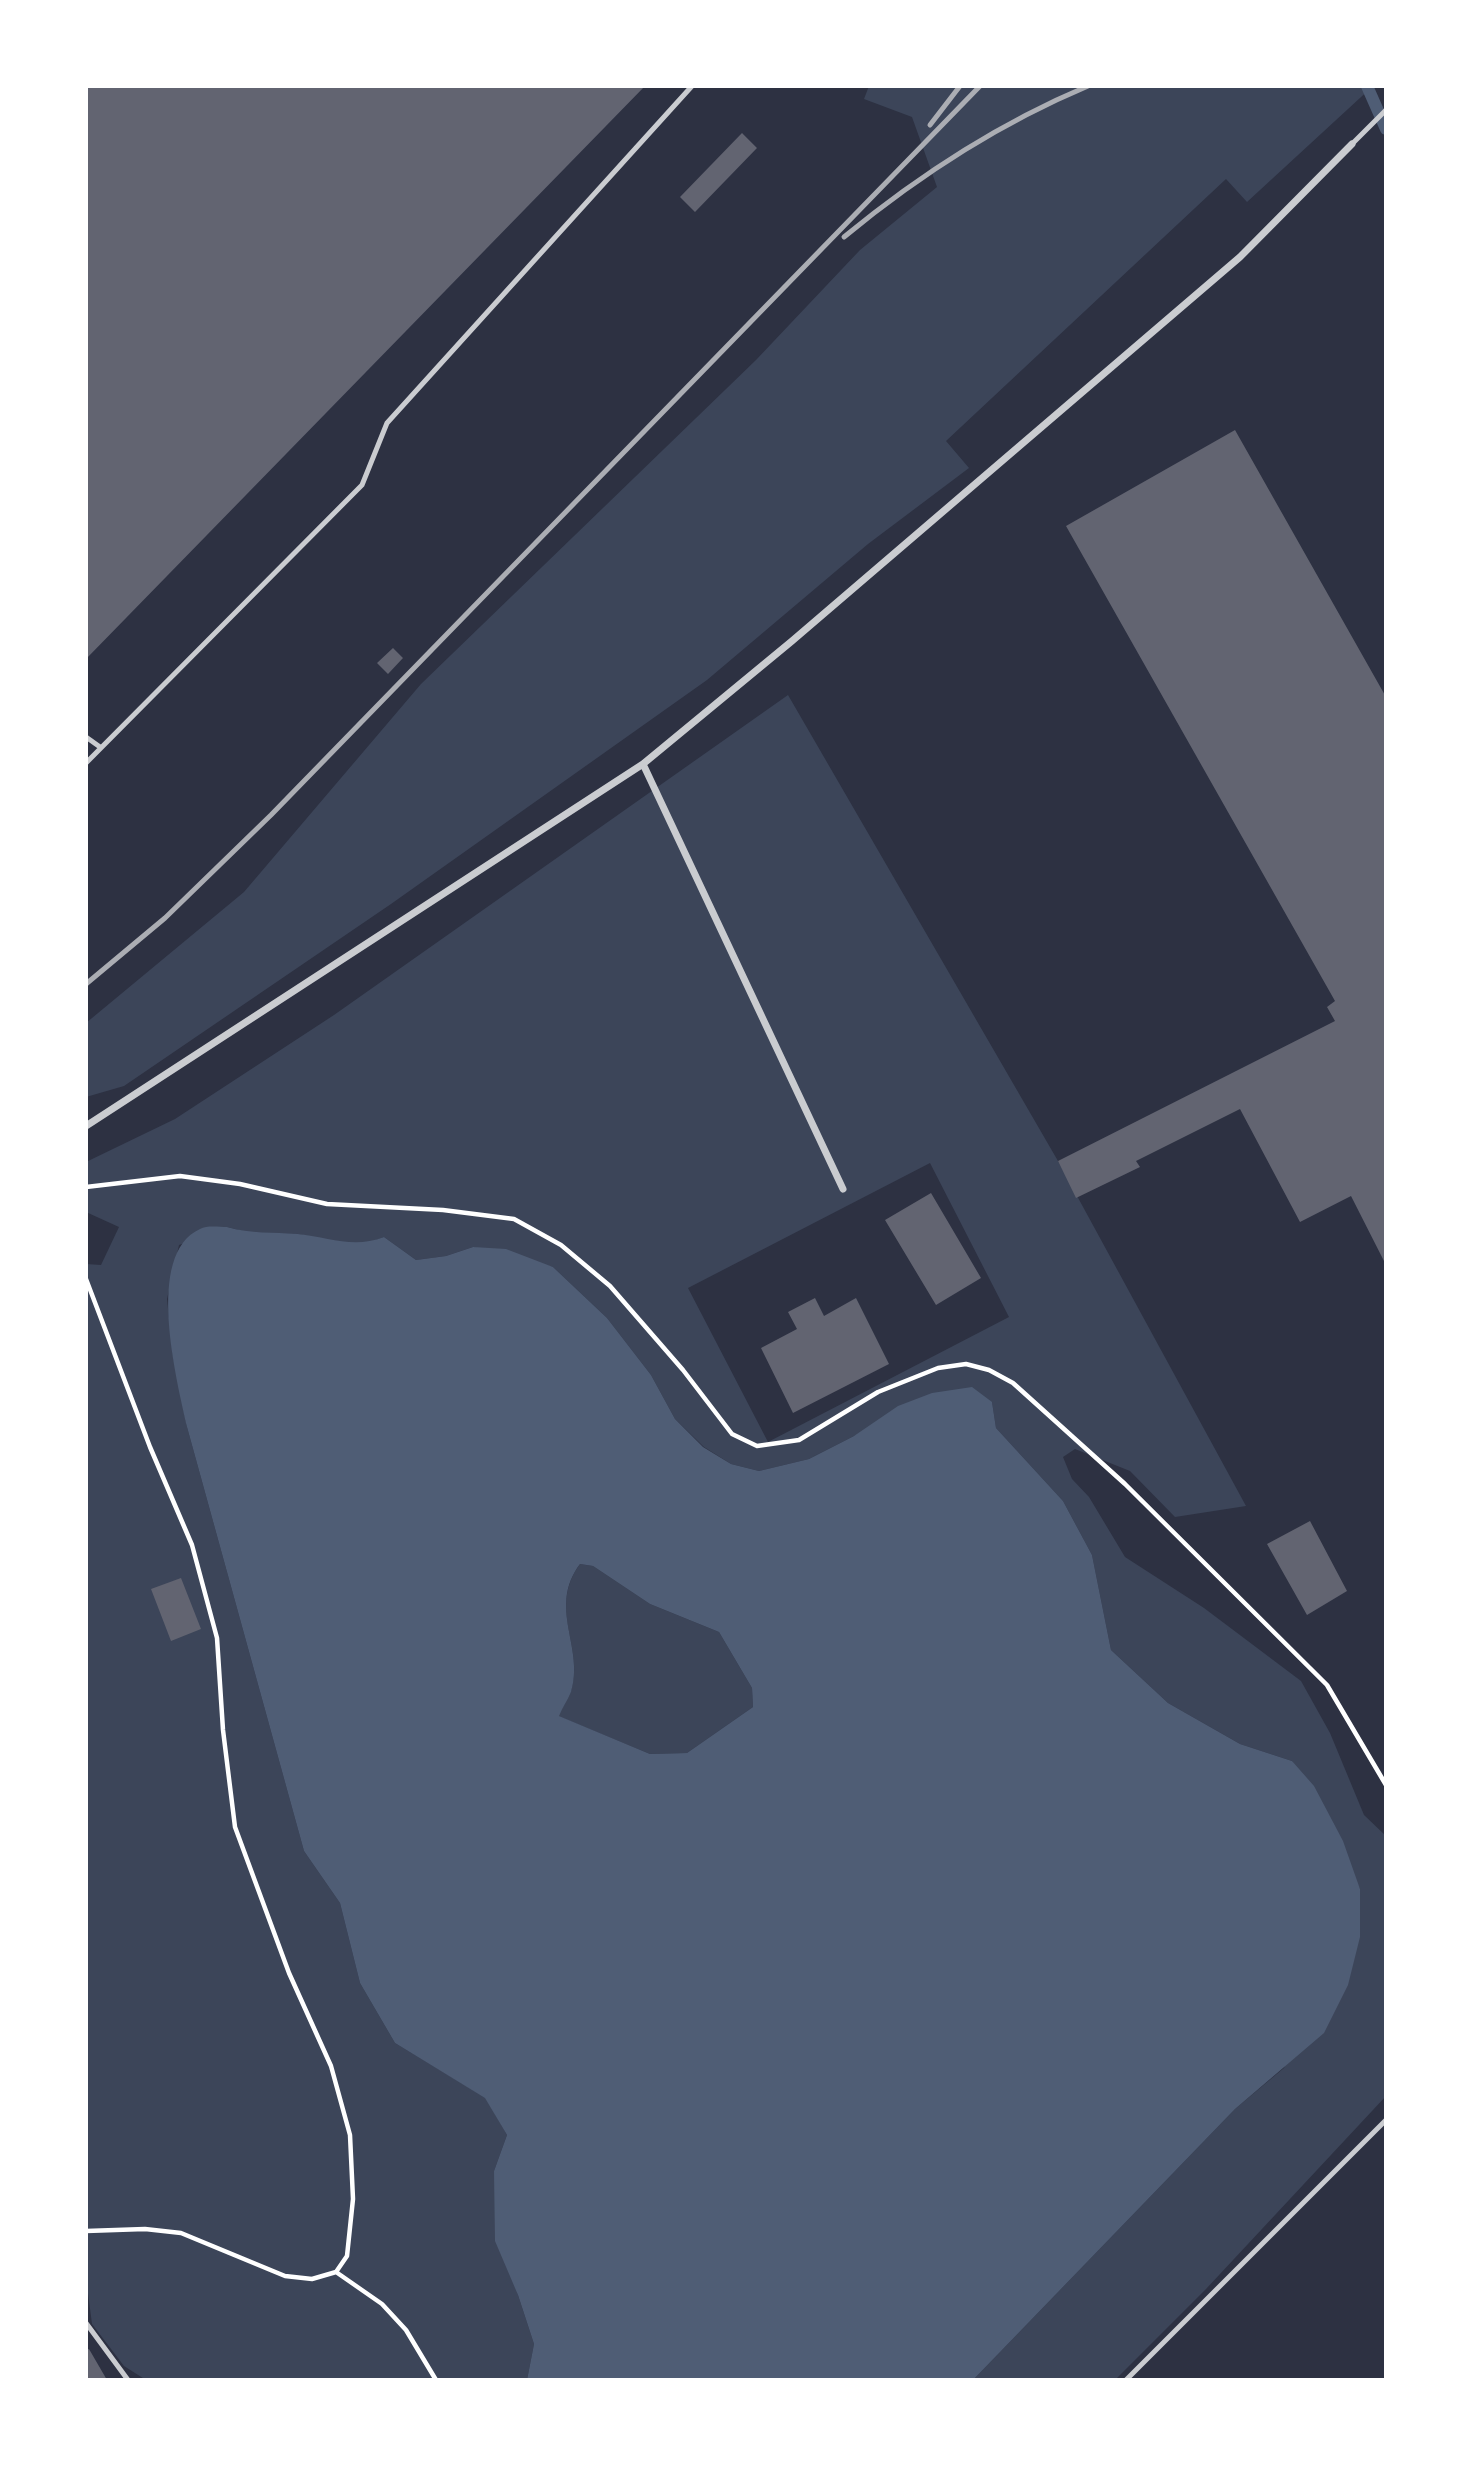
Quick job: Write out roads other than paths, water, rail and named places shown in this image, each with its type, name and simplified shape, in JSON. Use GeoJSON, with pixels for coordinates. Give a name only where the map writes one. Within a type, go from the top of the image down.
{"type":"FeatureCollection","features":[{"type":"Feature","properties":{"kind":"street"},"geometry":{"type":"LineString","coordinates":[[86,1126],[643,764],[792,641],[1240,257],[1352,145]]}},
{"type":"Feature","properties":{"kind":"street"},"geometry":{"type":"LineString","coordinates":[[643,764],[843,1189]]}},
{"type":"Feature","properties":{"kind":"lane"},"geometry":{"type":"LineString","coordinates":[[86,762],[362,485],[387,423],[692,86]]}},
{"type":"Feature","properties":{"kind":"lane"},"geometry":{"type":"LineString","coordinates":[[1352,145],[1386,110]]}},
{"type":"Feature","properties":{"kind":"lane"},"geometry":{"type":"LineString","coordinates":[[86,737],[100,747]]}},
{"type":"Feature","properties":{"kind":"lane"},"geometry":{"type":"LineString","coordinates":[[1126,2380],[1386,2120]]}},
{"type":"Feature","properties":{"kind":"lane"},"geometry":{"type":"LineString","coordinates":[[86,2323],[128,2380]]}},
{"type":"Feature","properties":{"kind":"waterway"},"geometry":{"type":"LineString","coordinates":[[1367,86],[1386,129]]}},
{"type":"Feature","properties":{"kind":"railway"},"geometry":{"type":"LineString","coordinates":[[930,125],[960,86]]}},
{"type":"Feature","properties":{"kind":"railway"},"geometry":{"type":"LineString","coordinates":[[86,984],[165,918],[271,815],[980,86]]}},
{"type":"Feature","properties":{"kind":"railway"},"geometry":{"type":"LineString","coordinates":[[844,237],[961,152],[1023,117],[1088,86]]}}]}
